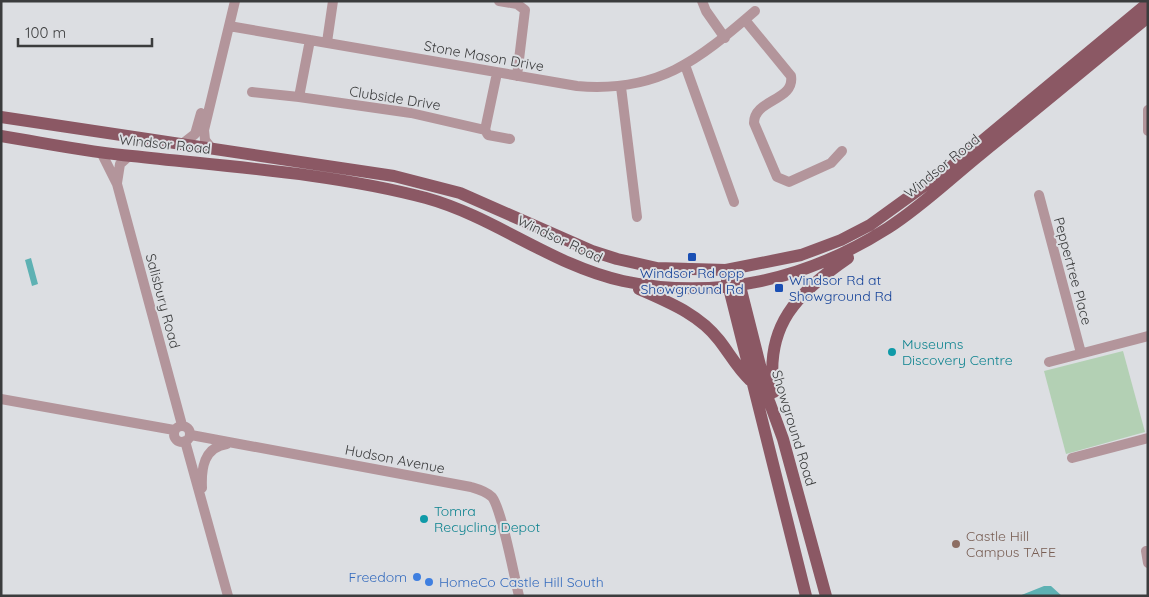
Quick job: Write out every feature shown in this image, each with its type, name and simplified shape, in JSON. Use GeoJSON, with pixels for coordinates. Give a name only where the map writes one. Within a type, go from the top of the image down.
{"type":"FeatureCollection","features":[{"type":"Feature","properties":{"kind":"main road","name":"Windsor Road"},"geometry":{"type":"LineString","coordinates":[[1,117],[394,176],[460,193],[582,247],[617,259],[658,268],[731,269],[782,260],[815,250],[860,231],[881,218],[953,165],[1148,3]]}},
{"type":"Feature","properties":{"kind":"main road","name":"Windsor Road"},"geometry":{"type":"LineString","coordinates":[[1,136],[129,156],[291,174],[425,198],[489,221],[557,257],[621,281],[665,288],[734,287],[784,276],[824,263],[890,227],[1148,16]]}},
{"type":"Feature","properties":{"kind":"main road"},"geometry":{"type":"LineString","coordinates":[[784,439],[771,371],[772,353],[781,325],[789,312],[817,279],[890,227]]}},
{"type":"Feature","properties":{"kind":"main road","name":"Showground Road"},"geometry":{"type":"LineString","coordinates":[[731,269],[750,380],[806,596]]}},
{"type":"Feature","properties":{"kind":"main road"},"geometry":{"type":"LineString","coordinates":[[621,281],[691,314],[719,340],[736,366],[750,380]]}},
{"type":"Feature","properties":{"kind":"main road","name":"Showground Road"},"geometry":{"type":"LineString","coordinates":[[734,287],[769,401],[784,439],[826,596]]}},
{"type":"Feature","properties":{"kind":"street"},"geometry":{"type":"LineString","coordinates":[[212,149],[204,135],[218,67],[235,1]]}},
{"type":"Feature","properties":{"kind":"street"},"geometry":{"type":"LineString","coordinates":[[326,42],[333,1]]}},
{"type":"Feature","properties":{"kind":"street"},"geometry":{"type":"LineString","coordinates":[[499,1],[518,4],[525,10],[517,76]]}},
{"type":"Feature","properties":{"kind":"street"},"geometry":{"type":"LineString","coordinates":[[702,1],[706,11],[725,38]]}},
{"type":"Feature","properties":{"kind":"street","name":"Stone Mason Drive"},"geometry":{"type":"LineString","coordinates":[[229,26],[577,86],[621,87],[642,84],[685,65],[725,38],[755,11]]}},
{"type":"Feature","properties":{"kind":"street"},"geometry":{"type":"LineString","coordinates":[[745,20],[791,76],[792,83],[788,91],[758,110],[754,116],[754,123],[777,177],[789,182],[831,164],[842,150]]}},
{"type":"Feature","properties":{"kind":"street"},"geometry":{"type":"LineString","coordinates":[[299,97],[310,40]]}},
{"type":"Feature","properties":{"kind":"street"},"geometry":{"type":"LineString","coordinates":[[685,65],[734,202]]}},
{"type":"Feature","properties":{"kind":"street"},"geometry":{"type":"LineString","coordinates":[[182,145],[195,134],[210,82],[218,67]]}},
{"type":"Feature","properties":{"kind":"street"},"geometry":{"type":"LineString","coordinates":[[485,130],[497,73]]}},
{"type":"Feature","properties":{"kind":"street"},"geometry":{"type":"LineString","coordinates":[[621,87],[637,218]]}},
{"type":"Feature","properties":{"kind":"street","name":"Clubside Drive"},"geometry":{"type":"LineString","coordinates":[[252,92],[411,113],[485,130],[488,135],[510,139]]}},
{"type":"Feature","properties":{"kind":"street"},"geometry":{"type":"LineString","coordinates":[[1148,110],[1148,131]]}},
{"type":"Feature","properties":{"kind":"street","name":"Salisbury Road"},"geometry":{"type":"LineString","coordinates":[[102,152],[117,184],[178,428]]}},
{"type":"Feature","properties":{"kind":"street"},"geometry":{"type":"LineString","coordinates":[[117,184],[120,164],[129,156]]}},
{"type":"Feature","properties":{"kind":"street","name":"Peppertree Place"},"geometry":{"type":"LineString","coordinates":[[1039,195],[1081,353]]}},
{"type":"Feature","properties":{"kind":"street"},"geometry":{"type":"LineString","coordinates":[[1049,362],[1148,336]]}},
{"type":"Feature","properties":{"kind":"street"},"geometry":{"type":"LineString","coordinates":[[1,400],[178,428],[189,428],[188,438],[203,505],[228,596]]}},
{"type":"Feature","properties":{"kind":"street"},"geometry":{"type":"LineString","coordinates":[[178,428],[175,438],[180,442],[188,438]]}},
{"type":"Feature","properties":{"kind":"street","name":"Hudson Avenue"},"geometry":{"type":"LineString","coordinates":[[188,438],[233,443],[471,487],[486,492],[498,510],[519,596]]}},
{"type":"Feature","properties":{"kind":"street"},"geometry":{"type":"LineString","coordinates":[[1072,458],[1148,438]]}},
{"type":"Feature","properties":{"kind":"street"},"geometry":{"type":"LineString","coordinates":[[203,505],[201,476],[206,455],[218,445],[233,443]]}},
{"type":"Feature","properties":{"kind":"street"},"geometry":{"type":"LineString","coordinates":[[1146,551],[1148,563]]}},
{"type":"Feature","properties":{"kind":"green space"},"geometry":{"type":"Polygon","coordinates":[[[1123,351],[1145,432],[1066,454],[1044,371],[1123,351]]]}},
{"type":"Feature","properties":{"kind":"water"},"geometry":{"type":"Polygon","coordinates":[[[31,258],[38,284],[32,286],[25,260],[31,258]]]}},
{"type":"Feature","properties":{"kind":"water"},"geometry":{"type":"Polygon","coordinates":[[[1044,586],[1051,586],[1062,596],[1019,596],[1044,586]]]}},
{"type":"Feature","properties":{"kind":"place","name":"Windsor Rd opp Showground Rd"},"geometry":{"type":"Point","coordinates":[692,257]}},
{"type":"Feature","properties":{"kind":"place","name":"Windsor Rd at Showground Rd"},"geometry":{"type":"Point","coordinates":[779,288]}},
{"type":"Feature","properties":{"kind":"place","name":"Museums Discovery Centre"},"geometry":{"type":"Point","coordinates":[892,352]}},
{"type":"Feature","properties":{"kind":"place","name":"Tomra Recycling Depot"},"geometry":{"type":"Point","coordinates":[424,519]}},
{"type":"Feature","properties":{"kind":"place","name":"Castle Hill Campus TAFE"},"geometry":{"type":"Point","coordinates":[956,544]}},
{"type":"Feature","properties":{"kind":"place","name":"Freedom"},"geometry":{"type":"Point","coordinates":[417,577]}},
{"type":"Feature","properties":{"kind":"place","name":"HomeCo Castle Hill South"},"geometry":{"type":"Point","coordinates":[429,582]}}]}
